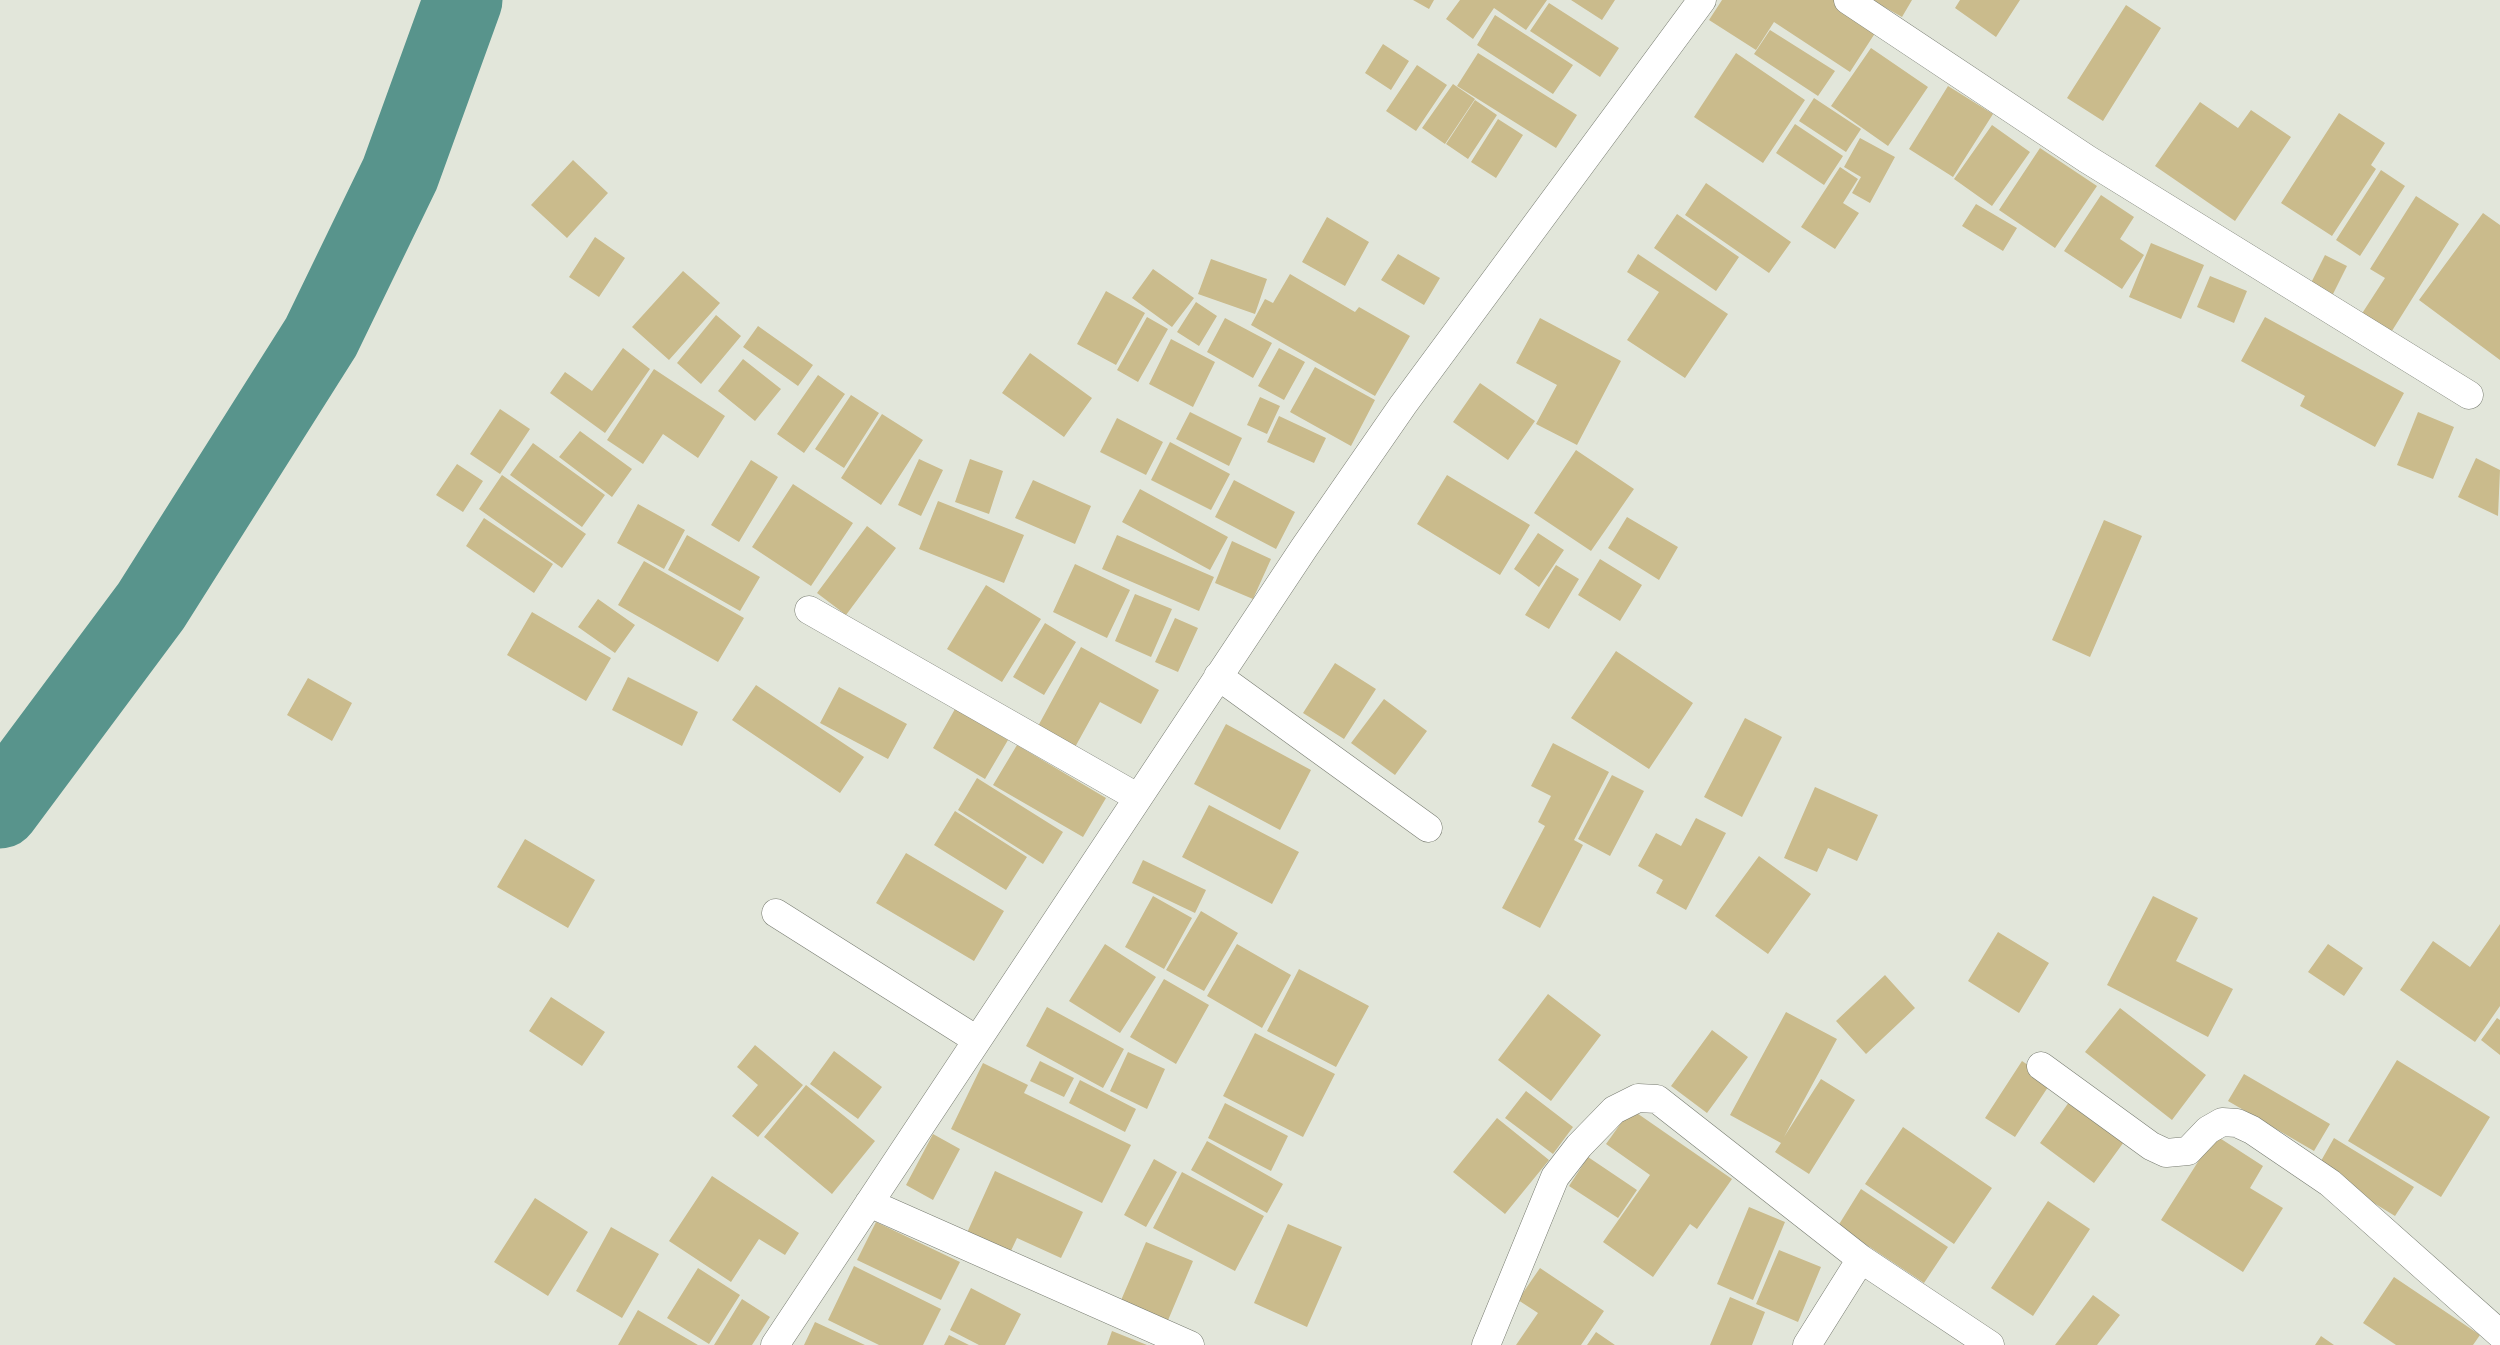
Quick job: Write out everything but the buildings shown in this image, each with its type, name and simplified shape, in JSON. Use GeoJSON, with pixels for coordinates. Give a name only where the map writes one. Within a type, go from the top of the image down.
{"type":"FeatureCollection","features":[{"type":"Feature","properties":{"kind":"street"},"geometry":{"type":"LineString","coordinates":[[774,1345],[1304,548],[1403,406],[1702,0]]}},
{"type":"Feature","properties":{"kind":"street"},"geometry":{"type":"LineString","coordinates":[[1848,0],[2087,159],[2470,395]]}},
{"type":"Feature","properties":{"kind":"street"},"geometry":{"type":"LineString","coordinates":[[809,610],[1137,798]]}},
{"type":"Feature","properties":{"kind":"street"},"geometry":{"type":"LineString","coordinates":[[1218,676],[1428,828]]}},
{"type":"Feature","properties":{"kind":"street"},"geometry":{"type":"LineString","coordinates":[[776,913],[977,1040]]}},
{"type":"Feature","properties":{"kind":"street"},"geometry":{"type":"LineString","coordinates":[[2041,1066],[2152,1146],[2166,1153],[2188,1151],[2208,1130],[2222,1122],[2237,1123],[2252,1130],[2330,1183],[2500,1334]]}},
{"type":"Feature","properties":{"kind":"street"},"geometry":{"type":"LineString","coordinates":[[1486,1345],[1555,1177],[1579,1146],[1614,1110],[1638,1098],[1657,1099],[1861,1259],[1990,1345]]}},
{"type":"Feature","properties":{"kind":"street"},"geometry":{"type":"LineString","coordinates":[[869,1203],[1190,1345]]}},
{"type":"Feature","properties":{"kind":"street"},"geometry":{"type":"LineString","coordinates":[[1807,1345],[1861,1259]]}},
{"type":"Feature","properties":{"kind":"waterway"},"geometry":{"type":"LineString","coordinates":[[0,809],[151,606],[321,337],[400,174],[463,0]]}}]}
